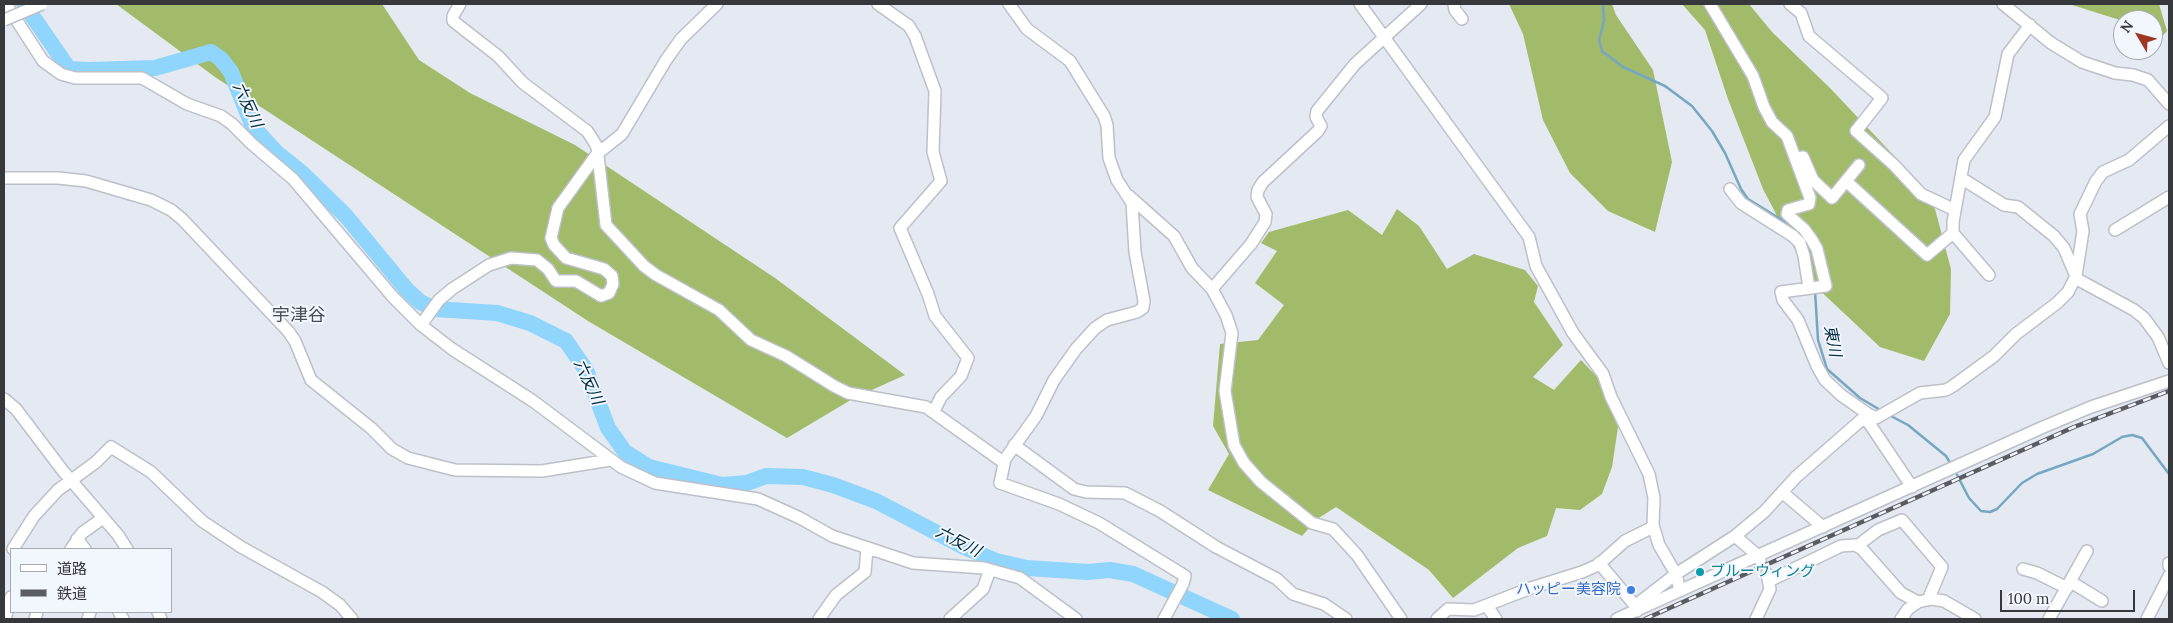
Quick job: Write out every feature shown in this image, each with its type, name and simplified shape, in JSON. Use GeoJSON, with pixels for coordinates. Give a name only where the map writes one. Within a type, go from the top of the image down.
{"type":"FeatureCollection","features":[{"type":"Feature","properties":{"kind":"street"},"geometry":{"type":"LineString","coordinates":[[6,4],[43,61],[61,74],[75,78],[142,78],[187,104],[221,116],[232,124],[293,179],[393,297],[421,325],[452,349],[533,400],[610,460],[655,483],[758,500],[800,518],[832,536],[913,563],[990,570],[1020,578],[1076,619]]}},
{"type":"Feature","properties":{"kind":"street"},"geometry":{"type":"LineString","coordinates":[[4,20],[42,4]]}},
{"type":"Feature","properties":{"kind":"street"},"geometry":{"type":"LineString","coordinates":[[460,4],[453,16],[453,21],[498,56],[523,83],[586,131],[593,140],[597,154],[606,225],[644,266],[656,276],[719,310],[751,340],[786,356],[834,386],[848,393],[934,410],[1004,462]]}},
{"type":"Feature","properties":{"kind":"street"},"geometry":{"type":"LineString","coordinates":[[421,325],[439,300],[488,265],[511,258],[537,260],[548,269],[556,281],[576,281],[601,296],[609,292],[613,284],[612,276],[604,269],[566,258],[559,252],[551,238],[558,208],[597,154],[622,134],[666,60],[681,39],[717,4]]}},
{"type":"Feature","properties":{"kind":"street"},"geometry":{"type":"LineString","coordinates":[[878,4],[909,26],[915,36],[935,91],[933,152],[941,181],[900,228],[928,294],[934,316],[968,358],[961,376],[941,397],[934,410]]}},
{"type":"Feature","properties":{"kind":"street"},"geometry":{"type":"LineString","coordinates":[[1009,4],[1027,29],[1070,61],[1104,116],[1107,124],[1109,158],[1117,180],[1129,196],[1174,236],[1192,268],[1212,289],[1226,315],[1232,333],[1225,391],[1234,445],[1244,463],[1261,482],[1312,523],[1332,528],[1357,555],[1401,619]]}},
{"type":"Feature","properties":{"kind":"street"},"geometry":{"type":"LineString","coordinates":[[1360,4],[1529,237],[1536,266],[1573,333],[1603,374],[1611,397],[1649,474],[1654,498],[1654,527],[1659,545],[1676,574],[1680,591]]}},
{"type":"Feature","properties":{"kind":"street"},"geometry":{"type":"LineString","coordinates":[[1212,289],[1251,244],[1265,222],[1266,214],[1256,197],[1258,190],[1318,131],[1320,126],[1316,116],[1321,106],[1355,64],[1421,4]]}},
{"type":"Feature","properties":{"kind":"street"},"geometry":{"type":"LineString","coordinates":[[1454,4],[1455,10],[1462,19]]}},
{"type":"Feature","properties":{"kind":"street"},"geometry":{"type":"LineString","coordinates":[[1710,4],[1753,76],[1764,107],[1772,122],[1787,136],[1810,198],[1809,204],[1788,210],[1787,214],[1804,230],[1817,249],[1826,286],[1781,292],[1783,300],[1798,320],[1817,366],[1825,380],[1841,395],[1871,416],[1912,487]]}},
{"type":"Feature","properties":{"kind":"street"},"geometry":{"type":"LineString","coordinates":[[1790,4],[1801,13],[1810,36],[1882,98],[1856,131],[1921,194],[1955,210]]}},
{"type":"Feature","properties":{"kind":"street"},"geometry":{"type":"LineString","coordinates":[[2003,4],[2051,42],[2082,62],[2115,74],[2133,75],[2148,80],[2169,104]]}},
{"type":"Feature","properties":{"kind":"street"},"geometry":{"type":"LineString","coordinates":[[1846,181],[1928,255],[1953,233],[1964,160],[1996,117],[2008,54],[2030,25]]}},
{"type":"Feature","properties":{"kind":"street"},"geometry":{"type":"LineString","coordinates":[[1637,610],[1641,602],[1676,574],[1735,536],[1764,512],[1796,477],[1871,416],[1891,410],[1920,393],[1946,390],[1953,386],[1994,356],[2016,334],[2057,303],[2068,292],[2075,277],[2083,231],[2080,214],[2096,181],[2103,172],[2129,160],[2169,126]]}},
{"type":"Feature","properties":{"kind":"street"},"geometry":{"type":"LineString","coordinates":[[1796,159],[1803,157],[1813,180],[1832,198],[1859,165]]}},
{"type":"Feature","properties":{"kind":"street"},"geometry":{"type":"LineString","coordinates":[[4,178],[58,178],[86,181],[151,200],[171,210],[182,219],[288,331],[295,341],[311,380],[371,428],[392,449],[408,458],[455,470],[542,471],[610,460]]}},
{"type":"Feature","properties":{"kind":"street"},"geometry":{"type":"LineString","coordinates":[[1961,178],[2004,205],[2018,207],[2054,236],[2064,248],[2075,277],[2134,310],[2144,318],[2158,337],[2169,363]]}},
{"type":"Feature","properties":{"kind":"street"},"geometry":{"type":"LineString","coordinates":[[1730,189],[1741,203],[1794,236],[1800,243],[1809,288]]}},
{"type":"Feature","properties":{"kind":"street"},"geometry":{"type":"LineString","coordinates":[[1129,196],[1132,203],[1135,252],[1143,308],[1137,312],[1107,320],[1095,328],[1076,349],[1054,380],[1036,416],[1004,462],[1000,484],[1059,504],[1099,524],[1185,576],[1175,601],[1164,619]]}},
{"type":"Feature","properties":{"kind":"street"},"geometry":{"type":"LineString","coordinates":[[2115,230],[2169,196]]}},
{"type":"Feature","properties":{"kind":"street"},"geometry":{"type":"LineString","coordinates":[[1953,233],[1989,275]]}},
{"type":"Feature","properties":{"kind":"street"},"geometry":{"type":"LineString","coordinates":[[1617,619],[1758,558],[1823,526],[2091,407],[2169,381]]}},
{"type":"Feature","properties":{"kind":"street"},"geometry":{"type":"LineString","coordinates":[[4,399],[16,408],[126,548]]}},
{"type":"Feature","properties":{"kind":"street"},"geometry":{"type":"LineString","coordinates":[[1014,446],[1074,489],[1086,492],[1125,494],[1160,511],[1216,547],[1277,579],[1293,594],[1324,604],[1346,619]]}},
{"type":"Feature","properties":{"kind":"street"},"geometry":{"type":"LineString","coordinates":[[14,548],[34,516],[58,490],[72,481],[111,447],[150,472],[184,506],[225,536],[340,605],[352,619]]}},
{"type":"Feature","properties":{"kind":"street"},"geometry":{"type":"LineString","coordinates":[[1782,492],[1823,526]]}},
{"type":"Feature","properties":{"kind":"street"},"geometry":{"type":"LineString","coordinates":[[72,548],[82,533],[103,518]]}},
{"type":"Feature","properties":{"kind":"street"},"geometry":{"type":"LineString","coordinates":[[1856,546],[1878,530],[1902,520],[1942,567],[1923,601],[1908,609],[1901,619]]}},
{"type":"Feature","properties":{"kind":"street"},"geometry":{"type":"LineString","coordinates":[[1437,619],[1448,609],[1474,610],[1539,585],[1582,572],[1599,563],[1625,541],[1654,527]]}},
{"type":"Feature","properties":{"kind":"street"},"geometry":{"type":"LineString","coordinates":[[1735,536],[1758,558]]}},
{"type":"Feature","properties":{"kind":"street"},"geometry":{"type":"LineString","coordinates":[[77,539],[84,548]]}},
{"type":"Feature","properties":{"kind":"street"},"geometry":{"type":"LineString","coordinates":[[1756,619],[1770,588],[1768,578],[1848,544],[1862,549],[1901,594],[1923,601],[1944,601],[1975,619]]}},
{"type":"Feature","properties":{"kind":"street"},"geometry":{"type":"LineString","coordinates":[[819,619],[836,596],[865,572],[867,549]]}},
{"type":"Feature","properties":{"kind":"street"},"geometry":{"type":"LineString","coordinates":[[2048,619],[2087,552]]}},
{"type":"Feature","properties":{"kind":"street"},"geometry":{"type":"LineString","coordinates":[[1599,563],[1637,610]]}},
{"type":"Feature","properties":{"kind":"street"},"geometry":{"type":"LineString","coordinates":[[2023,569],[2069,585],[2102,601]]}},
{"type":"Feature","properties":{"kind":"street"},"geometry":{"type":"LineString","coordinates":[[950,619],[982,589],[990,570]]}},
{"type":"Feature","properties":{"kind":"street"},"geometry":{"type":"LineString","coordinates":[[2147,619],[2169,576]]}},
{"type":"Feature","properties":{"kind":"street"},"geometry":{"type":"LineString","coordinates":[[5,619],[10,601]]}},
{"type":"Feature","properties":{"kind":"street"},"geometry":{"type":"LineString","coordinates":[[336,619],[340,605]]}},
{"type":"Feature","properties":{"kind":"street"},"geometry":{"type":"LineString","coordinates":[[1487,606],[1496,619]]}},
{"type":"Feature","properties":{"kind":"green space"},"geometry":{"type":"Polygon","coordinates":[[[116,4],[382,4],[419,60],[470,93],[575,145],[775,278],[905,375],[854,398],[787,438],[588,321],[215,77],[116,4]]]}},
{"type":"Feature","properties":{"kind":"green space"},"geometry":{"type":"Polygon","coordinates":[[[1509,4],[1612,4],[1616,15],[1653,70],[1672,162],[1655,232],[1608,211],[1570,173],[1543,120],[1523,34],[1509,4]]]}},
{"type":"Feature","properties":{"kind":"green space"},"geometry":{"type":"Polygon","coordinates":[[[1682,4],[1749,4],[1772,32],[1830,88],[1899,161],[1935,209],[1951,269],[1950,314],[1924,361],[1880,347],[1813,284],[1763,189],[1728,99],[1705,30],[1682,4]]]}},
{"type":"Feature","properties":{"kind":"green space"},"geometry":{"type":"Polygon","coordinates":[[[2069,4],[2159,4],[2161,10],[2113,10],[2113,18],[2069,4]]]}},
{"type":"Feature","properties":{"kind":"green space"},"geometry":{"type":"Polygon","coordinates":[[[2163,18],[2167,31],[2163,35],[2163,18]]]}},
{"type":"Feature","properties":{"kind":"green space"},"geometry":{"type":"Polygon","coordinates":[[[1397,209],[1419,226],[1447,269],[1474,254],[1525,270],[1538,286],[1534,302],[1563,345],[1533,377],[1554,390],[1581,360],[1597,377],[1618,427],[1612,467],[1602,494],[1580,510],[1556,508],[1547,536],[1518,548],[1453,598],[1429,570],[1336,507],[1317,519],[1302,536],[1208,490],[1229,454],[1213,426],[1220,344],[1258,340],[1284,305],[1255,283],[1277,251],[1261,243],[1269,232],[1348,210],[1382,235],[1397,209]]]}},
{"type":"Feature","properties":{"kind":"waterway","name":"六反川"},"geometry":{"type":"LineString","coordinates":[[24,4],[69,69],[155,68],[211,52],[221,59],[231,72],[253,127],[276,152],[303,174],[346,216],[407,290],[420,302],[435,309],[497,313],[530,323],[566,341],[586,370],[608,428],[625,452],[649,467],[722,485],[747,483],[766,476],[803,477],[833,485],[876,501],[964,547],[996,561],[1027,568],[1088,572],[1110,570],[1133,574],[1232,619]]}},
{"type":"Feature","properties":{"kind":"waterway","name":"東川"},"geometry":{"type":"LineString","coordinates":[[1603,4],[1604,21],[1599,40],[1602,51],[1623,67],[1665,86],[1692,106],[1712,131],[1725,153],[1741,189],[1748,199],[1795,228]]}},
{"type":"Feature","properties":{"kind":"waterway","name":"東川"},"geometry":{"type":"LineString","coordinates":[[1802,235],[1809,253]]}},
{"type":"Feature","properties":{"kind":"waterway","name":"東川"},"geometry":{"type":"LineString","coordinates":[[1815,291],[1818,340],[1827,369],[1860,398],[1882,411]]}},
{"type":"Feature","properties":{"kind":"waterway","name":"東川"},"geometry":{"type":"LineString","coordinates":[[1889,415],[1908,425],[1946,456],[1952,466]]}},
{"type":"Feature","properties":{"kind":"waterway","name":"東川"},"geometry":{"type":"LineString","coordinates":[[1955,471],[1969,498],[1981,511],[1990,512],[1997,509],[2022,483],[2037,474],[2093,454],[2122,437],[2132,435],[2142,438],[2169,474]]}},
{"type":"Feature","properties":{"kind":"railway"},"geometry":{"type":"LineString","coordinates":[[1645,619],[2074,427],[2169,391]]}},
{"type":"Feature","properties":{"kind":"place","name":"ブルーウィング"},"geometry":{"type":"Point","coordinates":[1700,572]}},
{"type":"Feature","properties":{"kind":"place","name":"ハッピー美容院"},"geometry":{"type":"Point","coordinates":[1631,590]}},
{"type":"Feature","properties":{"kind":"district","name":"宇津谷"},"geometry":{"type":"Point","coordinates":[299,316]}}]}
